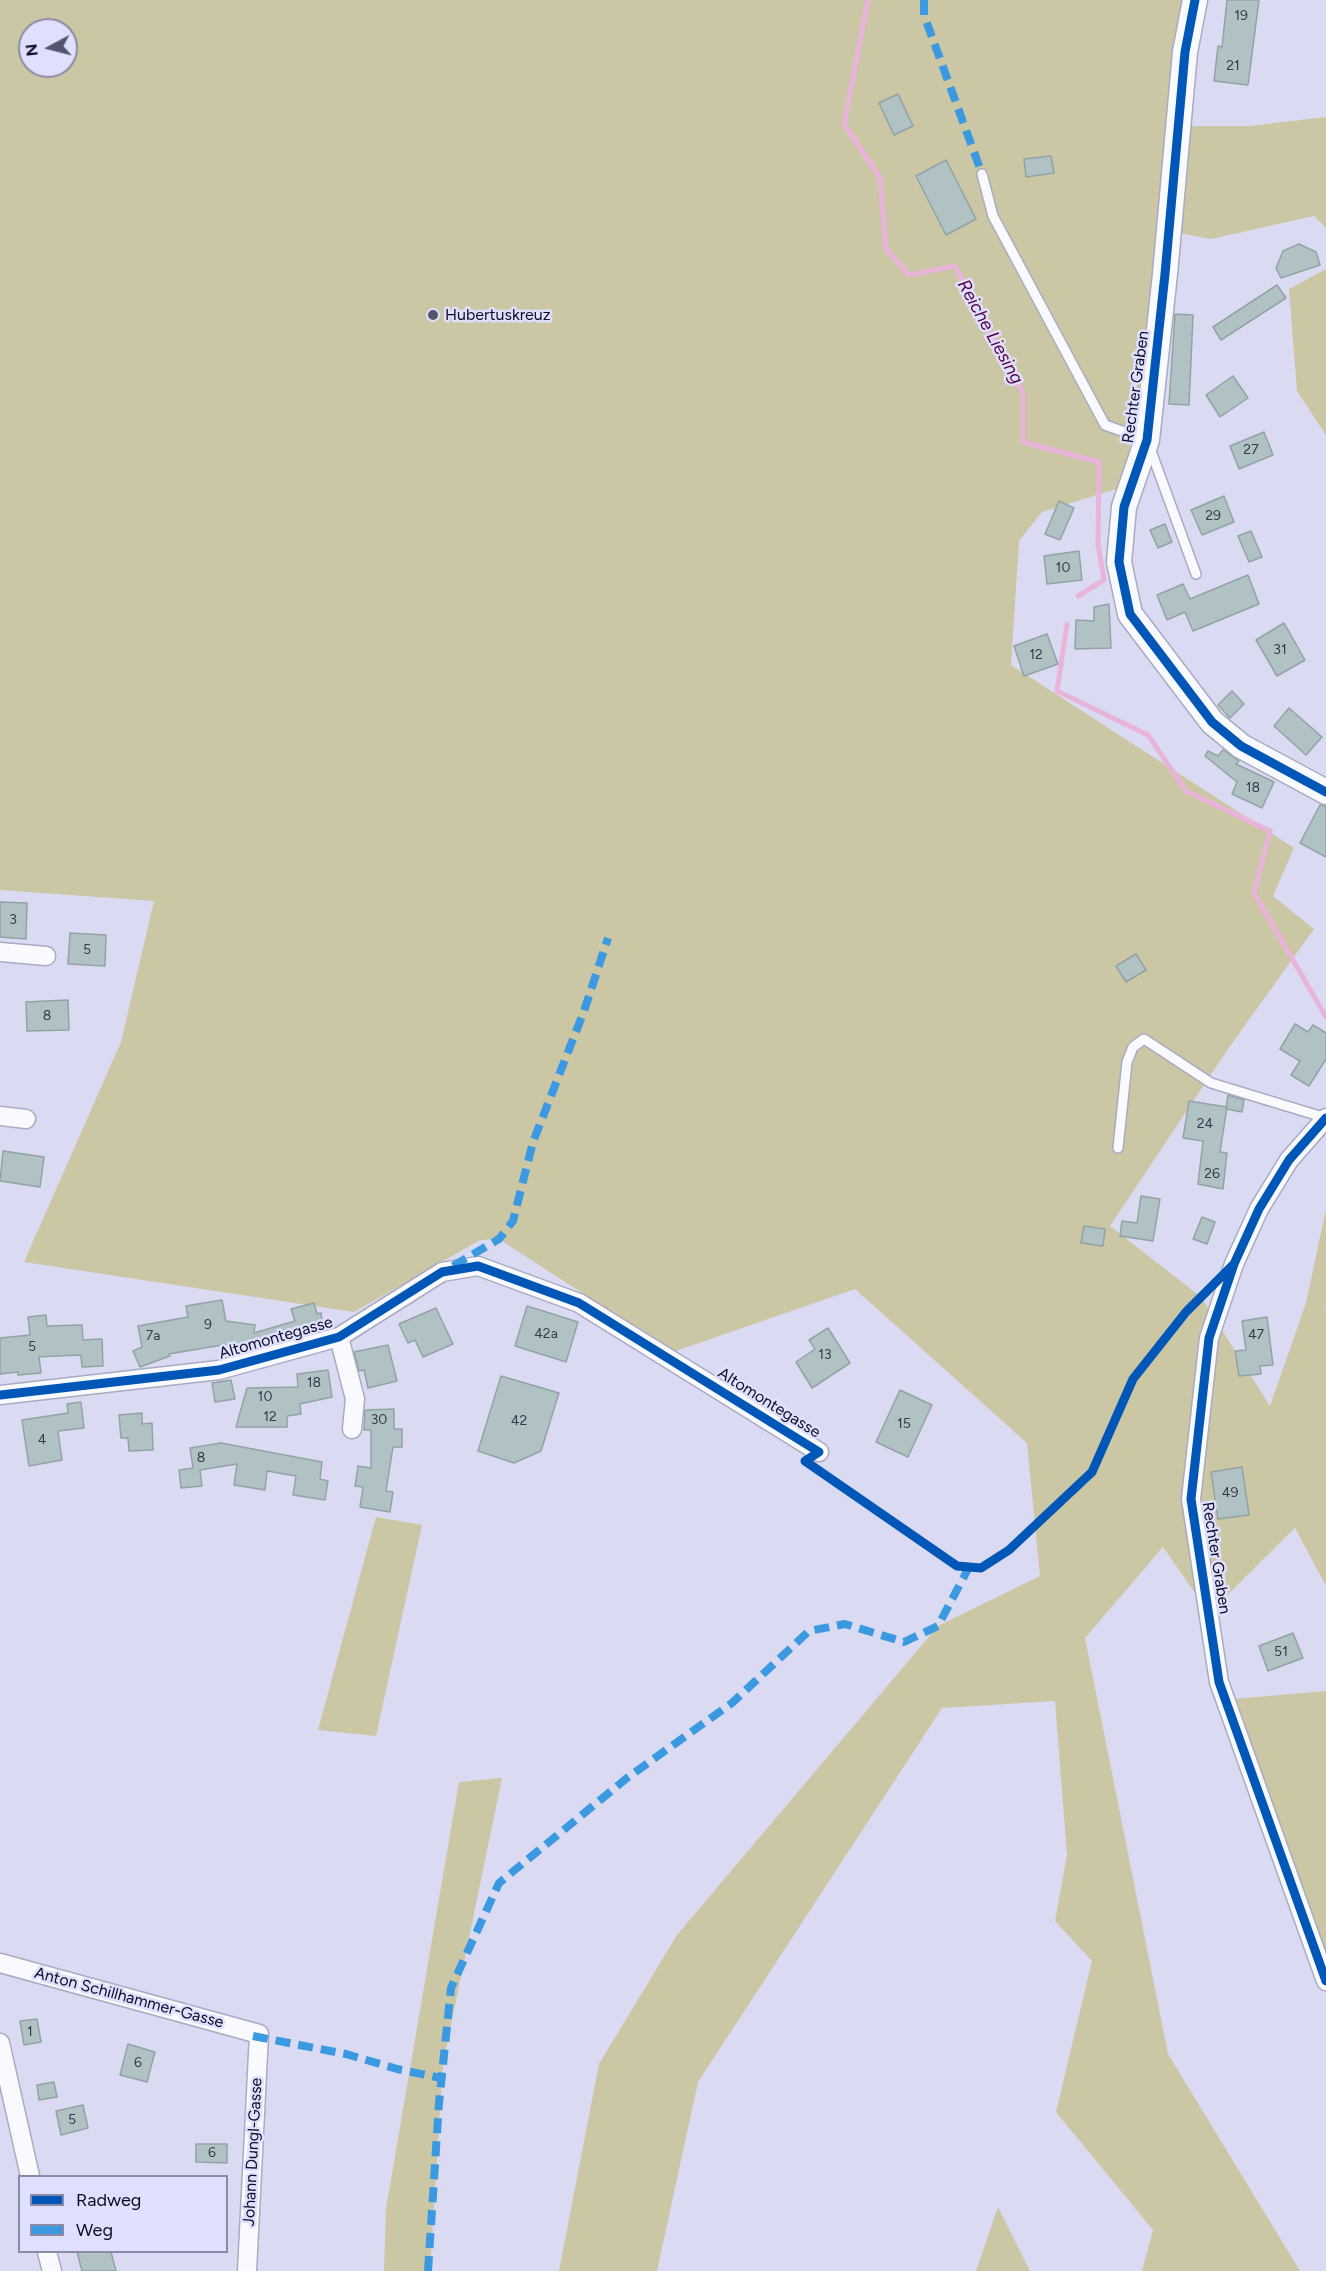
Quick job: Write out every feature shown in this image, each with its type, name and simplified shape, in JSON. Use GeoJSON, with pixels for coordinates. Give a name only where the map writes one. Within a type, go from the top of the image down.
{"type":"FeatureCollection","features":[{"type":"Feature","properties":{"kind":"street","name":"Rechter Graben"},"geometry":{"type":"LineString","coordinates":[[1195,0],[1185,52],[1147,441],[1124,507],[1119,562],[1130,614],[1212,722],[1240,746],[1326,792]]}},
{"type":"Feature","properties":{"kind":"street"},"geometry":{"type":"LineString","coordinates":[[0,952],[46,956]]}},
{"type":"Feature","properties":{"kind":"street"},"geometry":{"type":"LineString","coordinates":[[0,1116],[26,1119]]}},
{"type":"Feature","properties":{"kind":"street","name":"Rechter Graben"},"geometry":{"type":"LineString","coordinates":[[1326,1118],[1289,1160],[1259,1209],[1234,1264],[1209,1338],[1191,1499],[1219,1682],[1326,1981]]}},
{"type":"Feature","properties":{"kind":"street","name":"Altomontegasse"},"geometry":{"type":"LineString","coordinates":[[0,1395],[219,1370],[339,1336],[442,1272],[478,1266],[579,1303],[819,1452]]}},
{"type":"Feature","properties":{"kind":"street"},"geometry":{"type":"LineString","coordinates":[[339,1336],[355,1399],[352,1429]]}},
{"type":"Feature","properties":{"kind":"street","name":"Anton Schillhammer-Gasse"},"geometry":{"type":"LineString","coordinates":[[0,1962],[259,2034]]}},
{"type":"Feature","properties":{"kind":"street","name":"Johann Dungl-Gasse"},"geometry":{"type":"LineString","coordinates":[[247,2271],[259,2034]]}},
{"type":"Feature","properties":{"kind":"street"},"geometry":{"type":"LineString","coordinates":[[0,2043],[30,2175]]}},
{"type":"Feature","properties":{"kind":"street"},"geometry":{"type":"LineString","coordinates":[[47,2253],[52,2271]]}},
{"type":"Feature","properties":{"kind":"lane"},"geometry":{"type":"LineString","coordinates":[[982,174],[993,216],[1105,425],[1147,441],[1196,574]]}},
{"type":"Feature","properties":{"kind":"lane"},"geometry":{"type":"LineString","coordinates":[[1118,1148],[1127,1062],[1133,1047],[1144,1039],[1211,1083],[1326,1118]]}},
{"type":"Feature","properties":{"kind":"shaded area"},"geometry":{"type":"Polygon","coordinates":[[[0,0],[1182,0],[1172,126],[1249,126],[1326,117],[1326,228],[1314,216],[1211,239],[1167,231],[1123,487],[1042,512],[1019,541],[1011,665],[1294,848],[1273,896],[1314,929],[1228,1049],[1110,1226],[1201,1297],[1270,1406],[1306,1303],[1326,1209],[1326,1306],[1324,1307],[1326,1307],[1326,1586],[1295,1528],[1209,1613],[1163,1547],[1085,1638],[1168,2054],[1300,2271],[1142,2271],[1153,2230],[1056,2112],[1092,1961],[1055,1921],[1067,1855],[1055,1701],[942,1708],[698,2082],[657,2271],[559,2271],[599,2064],[677,1935],[938,1626],[1040,1576],[1027,1443],[855,1289],[673,1352],[499,1239],[480,1240],[354,1312],[24,1262],[121,1042],[154,901],[0,890],[0,0]]]}},
{"type":"Feature","properties":{"kind":"shaded area"},"geometry":{"type":"Polygon","coordinates":[[[1326,269],[1326,435],[1297,391],[1289,289],[1326,269]]]}},
{"type":"Feature","properties":{"kind":"shaded area"},"geometry":{"type":"Polygon","coordinates":[[[376,1517],[422,1525],[376,1736],[318,1730],[376,1517]]]}},
{"type":"Feature","properties":{"kind":"shaded area"},"geometry":{"type":"Polygon","coordinates":[[[1326,1691],[1326,1956],[1234,1699],[1326,1691]]]}},
{"type":"Feature","properties":{"kind":"shaded area"},"geometry":{"type":"Polygon","coordinates":[[[502,1778],[443,2064],[430,2271],[384,2271],[386,2209],[459,1782],[502,1778]]]}},
{"type":"Feature","properties":{"kind":"shaded area"},"geometry":{"type":"Polygon","coordinates":[[[998,2207],[1030,2271],[976,2271],[998,2207]]]}},
{"type":"Feature","properties":{"kind":"building"},"geometry":{"type":"Polygon","coordinates":[[[1227,0],[1259,0],[1248,85],[1214,81],[1218,46],[1222,47],[1227,0]]]}},
{"type":"Feature","properties":{"kind":"building"},"geometry":{"type":"Polygon","coordinates":[[[898,94],[913,126],[894,135],[879,103],[898,94]]]}},
{"type":"Feature","properties":{"kind":"building"},"geometry":{"type":"Polygon","coordinates":[[[1051,156],[1054,173],[1026,177],[1024,159],[1051,156]]]}},
{"type":"Feature","properties":{"kind":"building"},"geometry":{"type":"Polygon","coordinates":[[[946,160],[976,219],[946,235],[916,176],[946,160]]]}},
{"type":"Feature","properties":{"kind":"building"},"geometry":{"type":"Polygon","coordinates":[[[1299,244],[1316,252],[1320,265],[1281,278],[1276,268],[1283,251],[1299,244]]]}},
{"type":"Feature","properties":{"kind":"building"},"geometry":{"type":"Polygon","coordinates":[[[1277,285],[1286,298],[1221,340],[1213,327],[1277,285]]]}},
{"type":"Feature","properties":{"kind":"building"},"geometry":{"type":"Polygon","coordinates":[[[1175,314],[1193,315],[1189,405],[1169,404],[1175,314]]]}},
{"type":"Feature","properties":{"kind":"building"},"geometry":{"type":"Polygon","coordinates":[[[1233,376],[1248,398],[1220,417],[1206,395],[1233,376]]]}},
{"type":"Feature","properties":{"kind":"building"},"geometry":{"type":"Polygon","coordinates":[[[1264,432],[1273,455],[1239,469],[1230,446],[1264,432]]]}},
{"type":"Feature","properties":{"kind":"building"},"geometry":{"type":"Polygon","coordinates":[[[1224,496],[1234,522],[1202,535],[1191,510],[1224,496]]]}},
{"type":"Feature","properties":{"kind":"building"},"geometry":{"type":"Polygon","coordinates":[[[1059,501],[1074,508],[1060,540],[1045,534],[1059,501]]]}},
{"type":"Feature","properties":{"kind":"building"},"geometry":{"type":"Polygon","coordinates":[[[1165,524],[1172,542],[1158,548],[1150,530],[1165,524]]]}},
{"type":"Feature","properties":{"kind":"building"},"geometry":{"type":"Polygon","coordinates":[[[1251,531],[1262,557],[1249,562],[1238,536],[1251,531]]]}},
{"type":"Feature","properties":{"kind":"building"},"geometry":{"type":"Polygon","coordinates":[[[1079,551],[1082,580],[1047,584],[1044,556],[1079,551]]]}},
{"type":"Feature","properties":{"kind":"building"},"geometry":{"type":"Polygon","coordinates":[[[1248,575],[1259,604],[1193,631],[1185,612],[1167,620],[1157,595],[1183,584],[1190,599],[1248,575]]]}},
{"type":"Feature","properties":{"kind":"building"},"geometry":{"type":"Polygon","coordinates":[[[1109,604],[1111,648],[1075,649],[1076,620],[1094,621],[1094,607],[1109,604]]]}},
{"type":"Feature","properties":{"kind":"building"},"geometry":{"type":"Polygon","coordinates":[[[1284,623],[1305,660],[1277,676],[1256,640],[1284,623]]]}},
{"type":"Feature","properties":{"kind":"building"},"geometry":{"type":"Polygon","coordinates":[[[1047,634],[1058,664],[1024,676],[1014,646],[1047,634]]]}},
{"type":"Feature","properties":{"kind":"building"},"geometry":{"type":"Polygon","coordinates":[[[1232,691],[1244,704],[1230,718],[1218,705],[1232,691]]]}},
{"type":"Feature","properties":{"kind":"building"},"geometry":{"type":"Polygon","coordinates":[[[1289,708],[1322,737],[1306,755],[1274,726],[1289,708]]]}},
{"type":"Feature","properties":{"kind":"building"},"geometry":{"type":"Polygon","coordinates":[[[1223,750],[1239,761],[1236,764],[1274,782],[1262,808],[1232,794],[1237,782],[1205,756],[1208,751],[1218,756],[1223,750]]]}},
{"type":"Feature","properties":{"kind":"building"},"geometry":{"type":"Polygon","coordinates":[[[1320,805],[1326,806],[1326,857],[1300,843],[1320,805]]]}},
{"type":"Feature","properties":{"kind":"building"},"geometry":{"type":"Polygon","coordinates":[[[0,902],[27,903],[26,939],[0,937],[0,902]]]}},
{"type":"Feature","properties":{"kind":"building"},"geometry":{"type":"Polygon","coordinates":[[[70,933],[106,935],[105,966],[68,964],[70,933]]]}},
{"type":"Feature","properties":{"kind":"building"},"geometry":{"type":"Polygon","coordinates":[[[1136,954],[1146,970],[1126,982],[1116,966],[1136,954]]]}},
{"type":"Feature","properties":{"kind":"building"},"geometry":{"type":"Polygon","coordinates":[[[68,1000],[69,1030],[27,1031],[26,1002],[68,1000]]]}},
{"type":"Feature","properties":{"kind":"building"},"geometry":{"type":"Polygon","coordinates":[[[1295,1024],[1308,1032],[1313,1025],[1326,1033],[1326,1059],[1309,1086],[1291,1075],[1300,1061],[1280,1049],[1295,1024]]]}},
{"type":"Feature","properties":{"kind":"building"},"geometry":{"type":"Polygon","coordinates":[[[1228,1095],[1244,1100],[1242,1112],[1226,1109],[1228,1095]]]}},
{"type":"Feature","properties":{"kind":"building"},"geometry":{"type":"Polygon","coordinates":[[[1189,1101],[1227,1107],[1220,1152],[1227,1153],[1223,1189],[1198,1184],[1203,1141],[1183,1138],[1189,1101]]]}},
{"type":"Feature","properties":{"kind":"building"},"geometry":{"type":"Polygon","coordinates":[[[3,1151],[44,1157],[40,1187],[0,1181],[3,1151]]]}},
{"type":"Feature","properties":{"kind":"building"},"geometry":{"type":"Polygon","coordinates":[[[1141,1196],[1160,1199],[1153,1241],[1120,1236],[1122,1221],[1137,1223],[1141,1196]]]}},
{"type":"Feature","properties":{"kind":"building"},"geometry":{"type":"Polygon","coordinates":[[[1202,1217],[1215,1222],[1207,1244],[1193,1239],[1202,1217]]]}},
{"type":"Feature","properties":{"kind":"building"},"geometry":{"type":"Polygon","coordinates":[[[1084,1226],[1105,1229],[1103,1246],[1081,1243],[1084,1226]]]}},
{"type":"Feature","properties":{"kind":"building"},"geometry":{"type":"Polygon","coordinates":[[[222,1300],[226,1321],[255,1325],[254,1333],[295,1321],[291,1309],[314,1303],[317,1314],[321,1313],[323,1330],[263,1346],[234,1343],[169,1354],[170,1356],[140,1367],[133,1351],[142,1347],[138,1326],[188,1317],[186,1306],[222,1300]]]}},
{"type":"Feature","properties":{"kind":"building"},"geometry":{"type":"Polygon","coordinates":[[[527,1306],[578,1322],[566,1362],[515,1346],[527,1306]]]}},
{"type":"Feature","properties":{"kind":"building"},"geometry":{"type":"Polygon","coordinates":[[[436,1308],[453,1344],[423,1357],[415,1340],[408,1343],[399,1324],[436,1308]]]}},
{"type":"Feature","properties":{"kind":"building"},"geometry":{"type":"Polygon","coordinates":[[[46,1315],[47,1326],[82,1325],[83,1340],[102,1339],[103,1366],[82,1367],[81,1355],[39,1357],[41,1373],[0,1374],[0,1338],[30,1335],[28,1317],[46,1315]]]}},
{"type":"Feature","properties":{"kind":"building"},"geometry":{"type":"Polygon","coordinates":[[[1267,1317],[1273,1365],[1260,1366],[1261,1374],[1239,1376],[1235,1351],[1246,1350],[1242,1321],[1267,1317]]]}},
{"type":"Feature","properties":{"kind":"building"},"geometry":{"type":"Polygon","coordinates":[[[828,1328],[850,1363],[812,1388],[796,1362],[815,1349],[809,1340],[828,1328]]]}},
{"type":"Feature","properties":{"kind":"building"},"geometry":{"type":"Polygon","coordinates":[[[388,1345],[397,1381],[368,1388],[364,1370],[359,1371],[354,1352],[388,1345]]]}},
{"type":"Feature","properties":{"kind":"building"},"geometry":{"type":"Polygon","coordinates":[[[328,1370],[332,1397],[300,1404],[301,1414],[287,1416],[287,1427],[236,1427],[247,1388],[298,1387],[297,1374],[328,1370]]]}},
{"type":"Feature","properties":{"kind":"building"},"geometry":{"type":"Polygon","coordinates":[[[501,1376],[559,1393],[541,1451],[514,1463],[478,1451],[501,1376]]]}},
{"type":"Feature","properties":{"kind":"building"},"geometry":{"type":"Polygon","coordinates":[[[231,1380],[235,1399],[215,1402],[212,1383],[231,1380]]]}},
{"type":"Feature","properties":{"kind":"building"},"geometry":{"type":"Polygon","coordinates":[[[900,1390],[932,1405],[908,1457],[876,1442],[900,1390]]]}},
{"type":"Feature","properties":{"kind":"building"},"geometry":{"type":"Polygon","coordinates":[[[81,1402],[84,1428],[58,1431],[62,1460],[29,1466],[22,1420],[68,1413],[67,1404],[81,1402]]]}},
{"type":"Feature","properties":{"kind":"building"},"geometry":{"type":"Polygon","coordinates":[[[394,1409],[394,1429],[402,1429],[402,1447],[393,1447],[386,1491],[393,1492],[390,1512],[360,1507],[363,1487],[355,1486],[358,1466],[371,1468],[371,1430],[364,1430],[365,1410],[394,1409]]]}},
{"type":"Feature","properties":{"kind":"building"},"geometry":{"type":"Polygon","coordinates":[[[142,1413],[142,1424],[152,1423],[153,1450],[129,1451],[128,1438],[121,1438],[119,1415],[142,1413]]]}},
{"type":"Feature","properties":{"kind":"building"},"geometry":{"type":"Polygon","coordinates":[[[221,1443],[322,1462],[320,1479],[328,1481],[325,1500],[293,1495],[296,1476],[267,1471],[265,1490],[234,1485],[237,1464],[200,1470],[202,1486],[181,1488],[179,1470],[193,1468],[190,1448],[221,1443]]]}},
{"type":"Feature","properties":{"kind":"building"},"geometry":{"type":"Polygon","coordinates":[[[1242,1467],[1249,1515],[1218,1519],[1211,1472],[1242,1467]]]}},
{"type":"Feature","properties":{"kind":"building"},"geometry":{"type":"Polygon","coordinates":[[[1293,1633],[1303,1658],[1268,1671],[1259,1646],[1293,1633]]]}},
{"type":"Feature","properties":{"kind":"building"},"geometry":{"type":"Polygon","coordinates":[[[37,2019],[41,2042],[24,2045],[20,2021],[37,2019]]]}},
{"type":"Feature","properties":{"kind":"building"},"geometry":{"type":"Polygon","coordinates":[[[128,2044],[155,2052],[147,2082],[120,2075],[128,2044]]]}},
{"type":"Feature","properties":{"kind":"building"},"geometry":{"type":"Polygon","coordinates":[[[54,2082],[57,2097],[39,2100],[37,2085],[54,2082]]]}},
{"type":"Feature","properties":{"kind":"building"},"geometry":{"type":"Polygon","coordinates":[[[83,2105],[88,2128],[61,2135],[56,2111],[83,2105]]]}},
{"type":"Feature","properties":{"kind":"building"},"geometry":{"type":"Polygon","coordinates":[[[196,2144],[227,2144],[227,2163],[196,2162],[196,2144]]]}},
{"type":"Feature","properties":{"kind":"building"},"geometry":{"type":"Polygon","coordinates":[[[77,2253],[111,2253],[116,2271],[82,2271],[77,2253]]]}},
{"type":"Feature","properties":{"kind":"waterway","name":"Reiche Liesing"},"geometry":{"type":"LineString","coordinates":[[868,0],[844,124],[880,178],[886,249],[909,275],[955,266],[1023,393],[1023,442],[1099,462],[1098,544],[1104,580],[1078,596]]}},
{"type":"Feature","properties":{"kind":"waterway","name":"Reiche Liesing"},"geometry":{"type":"LineString","coordinates":[[1067,624],[1057,691],[1148,735],[1186,791],[1270,831],[1254,893],[1326,1017]]}},
{"type":"Feature","properties":{"kind":"marked path"},"geometry":{"type":"LineString","coordinates":[[924,0],[924,15],[982,174]]}},
{"type":"Feature","properties":{"kind":"marked path"},"geometry":{"type":"LineString","coordinates":[[453,1266],[499,1239],[513,1221],[533,1142],[584,1011],[608,938]]}},
{"type":"Feature","properties":{"kind":"marked path"},"geometry":{"type":"LineString","coordinates":[[428,2271],[439,2103],[451,1988],[499,1883],[627,1778],[732,1703],[809,1631],[845,1624],[904,1642],[938,1626],[969,1567]]}},
{"type":"Feature","properties":{"kind":"marked path"},"geometry":{"type":"LineString","coordinates":[[253,2036],[346,2054],[397,2069],[441,2078]]}},
{"type":"Feature","properties":{"kind":"cycle path"},"geometry":{"type":"LineString","coordinates":[[1195,0],[1185,52],[1147,440],[1124,507],[1119,562],[1130,614],[1212,722],[1241,746],[1326,792]]}},
{"type":"Feature","properties":{"kind":"cycle path"},"geometry":{"type":"LineString","coordinates":[[1326,1118],[1289,1160],[1259,1209],[1234,1264],[1209,1338],[1191,1499],[1219,1682],[1326,1981]]}},
{"type":"Feature","properties":{"kind":"cycle path"},"geometry":{"type":"LineString","coordinates":[[0,1395],[219,1370],[339,1337],[442,1272],[478,1266],[579,1303],[819,1452],[805,1461],[957,1566],[981,1568],[1009,1550],[1092,1472],[1133,1379],[1186,1312],[1234,1264]]}},
{"type":"Feature","properties":{"kind":"place","name":"Hubertuskreuz"},"geometry":{"type":"Point","coordinates":[433,315]}}]}
